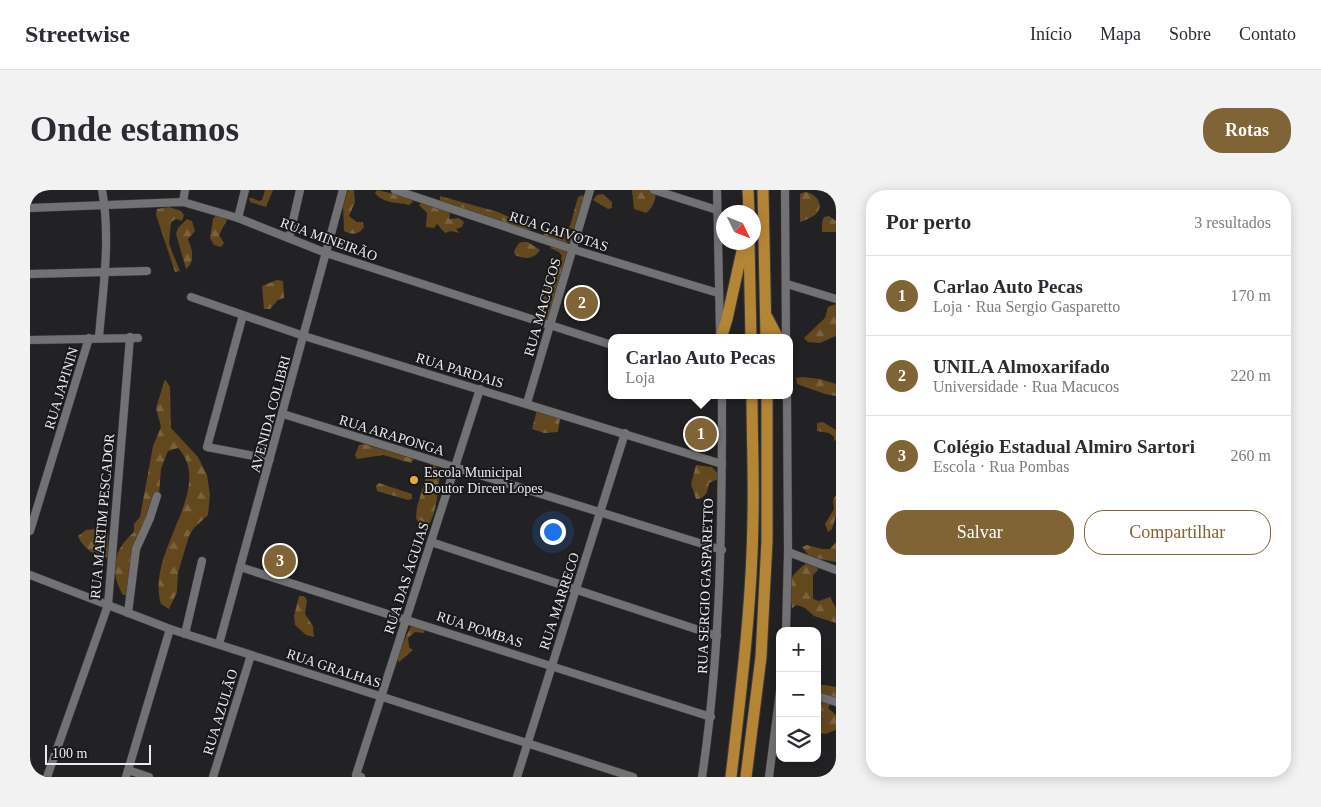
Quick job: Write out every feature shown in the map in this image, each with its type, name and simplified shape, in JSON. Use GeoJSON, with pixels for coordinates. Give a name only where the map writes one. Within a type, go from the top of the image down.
{"type":"FeatureCollection","features":[{"type":"Feature","properties":{"kind":"highway"},"geometry":{"type":"LineString","coordinates":[[748,190],[749,205]]}},
{"type":"Feature","properties":{"kind":"highway"},"geometry":{"type":"LineString","coordinates":[[763,190],[766,334]]}},
{"type":"Feature","properties":{"kind":"highway"},"geometry":{"type":"LineString","coordinates":[[722,334],[742,250]]}},
{"type":"Feature","properties":{"kind":"highway"},"geometry":{"type":"LineString","coordinates":[[749,250],[751,334]]}},
{"type":"Feature","properties":{"kind":"highway"},"geometry":{"type":"LineString","coordinates":[[765,313],[776,334]]}},
{"type":"Feature","properties":{"kind":"highway"},"geometry":{"type":"LineString","coordinates":[[730,777],[742,685],[750,586],[754,516],[752,399]]}},
{"type":"Feature","properties":{"kind":"highway"},"geometry":{"type":"LineString","coordinates":[[746,777],[762,638],[767,541],[767,399]]}},
{"type":"Feature","properties":{"kind":"street"},"geometry":{"type":"LineString","coordinates":[[30,340],[98,337],[105,272],[102,190]]}},
{"type":"Feature","properties":{"kind":"street"},"geometry":{"type":"LineString","coordinates":[[183,202],[185,190]]}},
{"type":"Feature","properties":{"kind":"street"},"geometry":{"type":"LineString","coordinates":[[238,218],[245,190]]}},
{"type":"Feature","properties":{"kind":"street"},"geometry":{"type":"LineString","coordinates":[[289,238],[300,190]]}},
{"type":"Feature","properties":{"kind":"street","name":"AVENIDA COLIBRI"},"geometry":{"type":"LineString","coordinates":[[219,644],[343,190]]}},
{"type":"Feature","properties":{"kind":"street","name":"RUA GAIVOTAS"},"geometry":{"type":"LineString","coordinates":[[395,190],[572,249],[718,293]]}},
{"type":"Feature","properties":{"kind":"street","name":"RUA MACUCOS"},"geometry":{"type":"LineString","coordinates":[[527,403],[590,190]]}},
{"type":"Feature","properties":{"kind":"street"},"geometry":{"type":"LineString","coordinates":[[654,190],[716,210]]}},
{"type":"Feature","properties":{"kind":"street"},"geometry":{"type":"LineString","coordinates":[[717,190],[717,205]]}},
{"type":"Feature","properties":{"kind":"street"},"geometry":{"type":"LineString","coordinates":[[785,190],[786,334]]}},
{"type":"Feature","properties":{"kind":"street","name":"RUA MINEIRÃO"},"geometry":{"type":"LineString","coordinates":[[30,208],[183,202],[238,218],[326,253],[608,344]]}},
{"type":"Feature","properties":{"kind":"street"},"geometry":{"type":"LineString","coordinates":[[717,250],[721,334]]}},
{"type":"Feature","properties":{"kind":"street"},"geometry":{"type":"LineString","coordinates":[[30,274],[147,271]]}},
{"type":"Feature","properties":{"kind":"street"},"geometry":{"type":"LineString","coordinates":[[787,284],[836,299]]}},
{"type":"Feature","properties":{"kind":"street","name":"RUA PARDAIS"},"geometry":{"type":"LineString","coordinates":[[191,297],[304,336],[722,464]]}},
{"type":"Feature","properties":{"kind":"street"},"geometry":{"type":"LineString","coordinates":[[243,315],[208,447],[270,459]]}},
{"type":"Feature","properties":{"kind":"street","name":"RUA MARTIM PESCADOR"},"geometry":{"type":"LineString","coordinates":[[47,777],[108,605],[134,338],[98,337]]}},
{"type":"Feature","properties":{"kind":"street","name":"RUA JAPININ"},"geometry":{"type":"LineString","coordinates":[[30,531],[89,338]]}},
{"type":"Feature","properties":{"kind":"street","name":"RUA DAS ÁGUIAS"},"geometry":{"type":"LineString","coordinates":[[358,776],[381,696],[480,389]]}},
{"type":"Feature","properties":{"kind":"street","name":"RUA SERGIO GASPARETTO"},"geometry":{"type":"LineString","coordinates":[[702,777],[711,717],[722,550],[722,399]]}},
{"type":"Feature","properties":{"kind":"street"},"geometry":{"type":"LineString","coordinates":[[786,627],[788,552],[787,399]]}},
{"type":"Feature","properties":{"kind":"street","name":"RUA ARAPONGA"},"geometry":{"type":"LineString","coordinates":[[283,414],[722,550]]}},
{"type":"Feature","properties":{"kind":"street","name":"RUA MARRECO"},"geometry":{"type":"LineString","coordinates":[[517,777],[625,433]]}},
{"type":"Feature","properties":{"kind":"street"},"geometry":{"type":"LineString","coordinates":[[128,613],[136,550],[157,496]]}},
{"type":"Feature","properties":{"kind":"street"},"geometry":{"type":"LineString","coordinates":[[431,542],[576,588],[717,636]]}},
{"type":"Feature","properties":{"kind":"street"},"geometry":{"type":"LineString","coordinates":[[788,552],[836,570]]}},
{"type":"Feature","properties":{"kind":"street"},"geometry":{"type":"LineString","coordinates":[[185,634],[202,561]]}},
{"type":"Feature","properties":{"kind":"street","name":"RUA POMBAS"},"geometry":{"type":"LineString","coordinates":[[240,567],[711,717]]}},
{"type":"Feature","properties":{"kind":"street","name":"RUA GRALHAS"},"geometry":{"type":"LineString","coordinates":[[30,575],[170,629],[633,777]]}},
{"type":"Feature","properties":{"kind":"street"},"geometry":{"type":"LineString","coordinates":[[149,777],[127,774],[170,629]]}},
{"type":"Feature","properties":{"kind":"street","name":"RUA AZULÃO"},"geometry":{"type":"LineString","coordinates":[[213,777],[251,655]]}},
{"type":"Feature","properties":{"kind":"street"},"geometry":{"type":"LineString","coordinates":[[821,697],[836,702]]}},
{"type":"Feature","properties":{"kind":"street"},"geometry":{"type":"LineString","coordinates":[[769,777],[777,717]]}},
{"type":"Feature","properties":{"kind":"green space"},"geometry":{"type":"Polygon","coordinates":[[[265,190],[273,190],[266,207],[250,202],[249,198],[262,200],[265,190]]]}},
{"type":"Feature","properties":{"kind":"green space"},"geometry":{"type":"Polygon","coordinates":[[[348,190],[354,190],[355,202],[349,216],[357,222],[363,222],[364,227],[355,234],[344,231],[343,205],[348,190]]]}},
{"type":"Feature","properties":{"kind":"green space"},"geometry":{"type":"Polygon","coordinates":[[[377,190],[411,198],[413,202],[409,205],[386,201],[378,197],[375,193],[377,190]]]}},
{"type":"Feature","properties":{"kind":"green space"},"geometry":{"type":"Polygon","coordinates":[[[632,190],[656,190],[654,203],[646,213],[634,209],[632,190]]]}},
{"type":"Feature","properties":{"kind":"green space"},"geometry":{"type":"Polygon","coordinates":[[[805,192],[816,197],[820,208],[815,215],[800,222],[800,194],[805,192]]]}},
{"type":"Feature","properties":{"kind":"green space"},"geometry":{"type":"Polygon","coordinates":[[[603,194],[612,202],[612,208],[608,209],[593,200],[597,195],[603,194]]]}},
{"type":"Feature","properties":{"kind":"green space"},"geometry":{"type":"Polygon","coordinates":[[[583,195],[584,200],[573,241],[557,241],[543,234],[547,231],[561,233],[570,226],[578,197],[583,195]]]}},
{"type":"Feature","properties":{"kind":"green space"},"geometry":{"type":"Polygon","coordinates":[[[440,196],[498,212],[535,229],[526,230],[440,201],[440,196]]]}},
{"type":"Feature","properties":{"kind":"green space"},"geometry":{"type":"Polygon","coordinates":[[[423,201],[450,212],[449,219],[459,218],[464,222],[462,227],[456,229],[460,233],[451,231],[445,233],[437,224],[434,228],[426,227],[427,213],[419,205],[423,201]]]}},
{"type":"Feature","properties":{"kind":"green space"},"geometry":{"type":"Polygon","coordinates":[[[169,207],[181,211],[184,215],[182,221],[176,219],[171,222],[169,244],[180,271],[175,272],[156,215],[157,209],[169,207]]]}},
{"type":"Feature","properties":{"kind":"green space"},"geometry":{"type":"Polygon","coordinates":[[[217,214],[227,220],[219,235],[224,243],[221,247],[214,245],[210,238],[213,219],[217,214]]]}},
{"type":"Feature","properties":{"kind":"green space"},"geometry":{"type":"Polygon","coordinates":[[[829,216],[836,221],[836,232],[822,232],[824,217],[829,216]]]}},
{"type":"Feature","properties":{"kind":"green space"},"geometry":{"type":"Polygon","coordinates":[[[187,219],[192,221],[195,231],[188,239],[192,251],[192,259],[186,269],[176,234],[178,228],[187,219]]]}},
{"type":"Feature","properties":{"kind":"green space"},"geometry":{"type":"Polygon","coordinates":[[[528,242],[540,250],[529,258],[515,255],[514,251],[519,243],[528,242]]]}},
{"type":"Feature","properties":{"kind":"green space"},"geometry":{"type":"Polygon","coordinates":[[[553,245],[566,251],[568,256],[548,319],[539,316],[538,311],[543,302],[541,293],[544,288],[552,285],[562,256],[559,252],[550,248],[553,245]]]}},
{"type":"Feature","properties":{"kind":"green space"},"geometry":{"type":"Polygon","coordinates":[[[277,280],[283,281],[284,298],[278,300],[270,309],[264,309],[262,286],[277,280]]]}},
{"type":"Feature","properties":{"kind":"green space"},"geometry":{"type":"Polygon","coordinates":[[[836,304],[836,336],[820,343],[808,342],[804,338],[825,318],[828,307],[836,304]]]}},
{"type":"Feature","properties":{"kind":"green space"},"geometry":{"type":"Polygon","coordinates":[[[796,378],[820,379],[836,384],[836,396],[797,384],[796,378]]]}},
{"type":"Feature","properties":{"kind":"green space"},"geometry":{"type":"Polygon","coordinates":[[[165,379],[170,387],[171,428],[198,457],[207,475],[210,495],[208,515],[194,528],[189,536],[178,573],[177,592],[169,609],[161,604],[159,584],[162,563],[185,501],[189,482],[188,464],[178,448],[168,451],[161,469],[158,507],[145,521],[131,556],[132,595],[123,595],[116,578],[115,569],[115,561],[121,546],[134,532],[134,524],[140,517],[153,446],[161,427],[156,408],[165,379]]]}},
{"type":"Feature","properties":{"kind":"green space"},"geometry":{"type":"Polygon","coordinates":[[[537,410],[560,418],[558,432],[544,433],[532,429],[537,410]]]}},
{"type":"Feature","properties":{"kind":"green space"},"geometry":{"type":"Polygon","coordinates":[[[823,422],[836,430],[836,440],[834,441],[834,437],[829,433],[817,431],[817,423],[823,422]]]}},
{"type":"Feature","properties":{"kind":"green space"},"geometry":{"type":"Polygon","coordinates":[[[364,444],[414,459],[411,463],[383,455],[357,459],[355,455],[359,445],[364,444]]]}},
{"type":"Feature","properties":{"kind":"green space"},"geometry":{"type":"Polygon","coordinates":[[[430,464],[435,465],[440,474],[435,509],[427,527],[418,522],[416,518],[417,507],[430,464]]]}},
{"type":"Feature","properties":{"kind":"green space"},"geometry":{"type":"Polygon","coordinates":[[[696,465],[712,467],[718,474],[718,479],[709,483],[707,492],[699,499],[696,499],[691,484],[696,465]]]}},
{"type":"Feature","properties":{"kind":"green space"},"geometry":{"type":"Polygon","coordinates":[[[379,483],[412,494],[412,499],[408,500],[377,491],[376,486],[379,483]]]}},
{"type":"Feature","properties":{"kind":"green space"},"geometry":{"type":"Polygon","coordinates":[[[836,495],[836,516],[832,529],[828,532],[825,524],[834,509],[833,500],[836,495]]]}},
{"type":"Feature","properties":{"kind":"green space"},"geometry":{"type":"Polygon","coordinates":[[[104,528],[107,529],[109,557],[100,556],[90,551],[78,536],[86,530],[95,529],[94,538],[99,539],[104,528]]]}},
{"type":"Feature","properties":{"kind":"green space"},"geometry":{"type":"Polygon","coordinates":[[[836,542],[836,562],[810,557],[802,547],[807,545],[830,549],[836,542]]]}},
{"type":"Feature","properties":{"kind":"green space"},"geometry":{"type":"Polygon","coordinates":[[[807,563],[817,567],[818,570],[813,575],[813,599],[819,601],[830,597],[836,608],[836,623],[814,616],[805,608],[797,605],[792,608],[790,587],[792,577],[807,563]]]}},
{"type":"Feature","properties":{"kind":"green space"},"geometry":{"type":"Polygon","coordinates":[[[299,596],[304,596],[307,600],[305,614],[313,626],[314,637],[306,635],[295,625],[294,616],[299,596]]]}},
{"type":"Feature","properties":{"kind":"green space"},"geometry":{"type":"Polygon","coordinates":[[[411,626],[425,629],[424,633],[415,632],[408,638],[409,647],[413,650],[399,662],[396,658],[411,626]]]}},
{"type":"Feature","properties":{"kind":"green space"},"geometry":{"type":"Polygon","coordinates":[[[821,686],[836,687],[836,702],[831,703],[828,708],[836,715],[836,730],[825,734],[821,733],[821,686]]]}},
{"type":"Feature","properties":{"kind":"place","name":"UNILA Almoxarifado"},"geometry":{"type":"Point","coordinates":[582,303]}},
{"type":"Feature","properties":{"kind":"place","name":"Carlao Auto Pecas"},"geometry":{"type":"Point","coordinates":[701,434]}},
{"type":"Feature","properties":{"kind":"place","name":"Escola Municipal Doutor Dirceu Lopes"},"geometry":{"type":"Point","coordinates":[414,480]}},
{"type":"Feature","properties":{"kind":"place","name":"Colégio Estadual Almiro Sartori"},"geometry":{"type":"Point","coordinates":[280,561]}}]}
